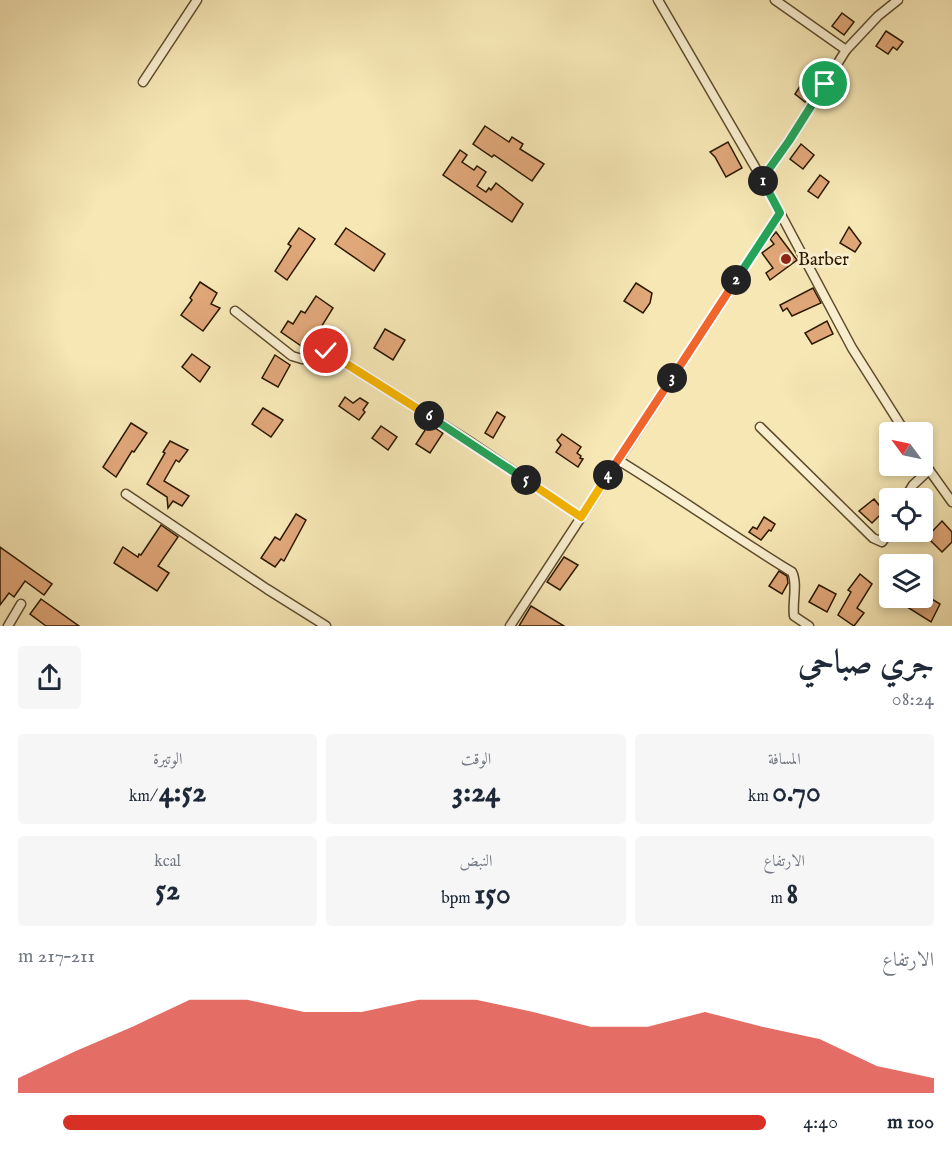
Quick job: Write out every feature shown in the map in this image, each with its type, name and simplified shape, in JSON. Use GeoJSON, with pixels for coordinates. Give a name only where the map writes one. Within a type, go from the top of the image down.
{"type":"FeatureCollection","features":[{"type":"Feature","properties":{"kind":"street"},"geometry":{"type":"LineString","coordinates":[[143,82],[197,0]]}},
{"type":"Feature","properties":{"kind":"street"},"geometry":{"type":"LineString","coordinates":[[658,0],[762,179],[852,348],[899,422]]}},
{"type":"Feature","properties":{"kind":"street"},"geometry":{"type":"LineString","coordinates":[[775,0],[846,50]]}},
{"type":"Feature","properties":{"kind":"street"},"geometry":{"type":"LineString","coordinates":[[762,179],[789,141],[846,50],[878,16],[898,0]]}},
{"type":"Feature","properties":{"kind":"street"},"geometry":{"type":"LineString","coordinates":[[510,626],[780,213]]}},
{"type":"Feature","properties":{"kind":"street"},"geometry":{"type":"LineString","coordinates":[[235,311],[292,356],[302,359],[326,351],[472,443],[581,517]]}},
{"type":"Feature","properties":{"kind":"street"},"geometry":{"type":"LineString","coordinates":[[760,427],[873,538],[879,541]]}},
{"type":"Feature","properties":{"kind":"street"},"geometry":{"type":"LineString","coordinates":[[618,460],[792,572],[794,616],[809,626]]}},
{"type":"Feature","properties":{"kind":"street"},"geometry":{"type":"LineString","coordinates":[[933,475],[951,497]]}},
{"type":"Feature","properties":{"kind":"street"},"geometry":{"type":"LineString","coordinates":[[911,488],[923,476]]}},
{"type":"Feature","properties":{"kind":"street"},"geometry":{"type":"LineString","coordinates":[[126,494],[326,626]]}},
{"type":"Feature","properties":{"kind":"street"},"geometry":{"type":"LineString","coordinates":[[8,626],[21,604]]}},
{"type":"Feature","properties":{"kind":"building"},"geometry":{"type":"Polygon","coordinates":[[[842,13],[854,22],[844,35],[832,26],[842,13]]]}},
{"type":"Feature","properties":{"kind":"building"},"geometry":{"type":"Polygon","coordinates":[[[886,31],[903,42],[897,50],[893,47],[888,54],[876,46],[886,31]]]}},
{"type":"Feature","properties":{"kind":"building"},"geometry":{"type":"Polygon","coordinates":[[[804,80],[815,87],[805,102],[795,94],[804,80]]]}},
{"type":"Feature","properties":{"kind":"building"},"geometry":{"type":"Polygon","coordinates":[[[485,126],[509,142],[512,137],[523,144],[520,149],[544,164],[532,181],[494,155],[492,157],[473,144],[485,126]]]}},
{"type":"Feature","properties":{"kind":"building"},"geometry":{"type":"Polygon","coordinates":[[[728,142],[742,168],[726,177],[710,152],[728,142]]]}},
{"type":"Feature","properties":{"kind":"building"},"geometry":{"type":"Polygon","coordinates":[[[801,144],[814,155],[803,169],[790,159],[801,144]]]}},
{"type":"Feature","properties":{"kind":"building"},"geometry":{"type":"Polygon","coordinates":[[[460,150],[467,155],[462,162],[474,170],[477,166],[486,172],[477,186],[486,192],[489,188],[491,190],[496,183],[523,204],[512,222],[443,175],[460,150]]]}},
{"type":"Feature","properties":{"kind":"building"},"geometry":{"type":"Polygon","coordinates":[[[820,175],[829,182],[818,198],[808,191],[820,175]]]}},
{"type":"Feature","properties":{"kind":"building"},"geometry":{"type":"Polygon","coordinates":[[[849,227],[861,243],[855,252],[840,243],[849,227]]]}},
{"type":"Feature","properties":{"kind":"building"},"geometry":{"type":"Polygon","coordinates":[[[299,228],[315,239],[287,280],[275,271],[291,246],[288,244],[299,228]]]}},
{"type":"Feature","properties":{"kind":"building"},"geometry":{"type":"Polygon","coordinates":[[[346,228],[385,254],[374,271],[335,244],[346,228]]]}},
{"type":"Feature","properties":{"kind":"building"},"geometry":{"type":"Polygon","coordinates":[[[776,232],[797,260],[770,280],[766,273],[773,268],[762,253],[774,244],[770,239],[776,232]]]}},
{"type":"Feature","properties":{"kind":"building"},"geometry":{"type":"Polygon","coordinates":[[[200,282],[217,293],[211,304],[220,308],[203,331],[181,315],[192,300],[190,298],[200,282]]]}},
{"type":"Feature","properties":{"kind":"building"},"geometry":{"type":"Polygon","coordinates":[[[636,283],[652,293],[650,303],[643,313],[624,301],[636,283]]]}},
{"type":"Feature","properties":{"kind":"building"},"geometry":{"type":"Polygon","coordinates":[[[813,288],[821,303],[792,316],[787,308],[783,311],[780,305],[813,288]]]}},
{"type":"Feature","properties":{"kind":"building"},"geometry":{"type":"Polygon","coordinates":[[[316,296],[333,308],[307,350],[281,332],[288,321],[293,324],[301,311],[305,313],[316,296]]]}},
{"type":"Feature","properties":{"kind":"building"},"geometry":{"type":"Polygon","coordinates":[[[827,321],[833,334],[812,344],[805,333],[827,321]]]}},
{"type":"Feature","properties":{"kind":"building"},"geometry":{"type":"Polygon","coordinates":[[[385,329],[405,340],[393,360],[374,348],[385,329]]]}},
{"type":"Feature","properties":{"kind":"building"},"geometry":{"type":"Polygon","coordinates":[[[192,354],[210,367],[200,382],[182,367],[192,354]]]}},
{"type":"Feature","properties":{"kind":"building"},"geometry":{"type":"Polygon","coordinates":[[[275,355],[290,365],[278,387],[262,378],[275,355]]]}},
{"type":"Feature","properties":{"kind":"building"},"geometry":{"type":"Polygon","coordinates":[[[345,397],[353,403],[360,398],[368,403],[359,420],[339,406],[345,397]]]}},
{"type":"Feature","properties":{"kind":"building"},"geometry":{"type":"Polygon","coordinates":[[[263,408],[283,420],[271,437],[252,424],[263,408]]]}},
{"type":"Feature","properties":{"kind":"building"},"geometry":{"type":"Polygon","coordinates":[[[497,412],[505,417],[493,438],[485,433],[497,412]]]}},
{"type":"Feature","properties":{"kind":"building"},"geometry":{"type":"Polygon","coordinates":[[[131,423],[147,433],[134,452],[132,451],[116,477],[103,467],[131,423]]]}},
{"type":"Feature","properties":{"kind":"building"},"geometry":{"type":"Polygon","coordinates":[[[429,424],[443,433],[430,453],[416,444],[429,424]]]}},
{"type":"Feature","properties":{"kind":"building"},"geometry":{"type":"Polygon","coordinates":[[[381,426],[397,437],[388,450],[372,438],[381,426]]]}},
{"type":"Feature","properties":{"kind":"building"},"geometry":{"type":"Polygon","coordinates":[[[562,434],[581,447],[577,453],[583,459],[578,467],[556,452],[561,445],[557,440],[562,434]]]}},
{"type":"Feature","properties":{"kind":"building"},"geometry":{"type":"Polygon","coordinates":[[[170,441],[188,450],[179,462],[176,460],[164,481],[189,496],[182,506],[173,501],[168,508],[167,497],[147,484],[170,441]]]}},
{"type":"Feature","properties":{"kind":"building"},"geometry":{"type":"Polygon","coordinates":[[[874,499],[879,505],[879,516],[872,523],[859,511],[874,499]]]}},
{"type":"Feature","properties":{"kind":"building"},"geometry":{"type":"Polygon","coordinates":[[[296,514],[306,520],[284,561],[281,559],[275,567],[261,558],[275,537],[280,540],[296,514]]]}},
{"type":"Feature","properties":{"kind":"building"},"geometry":{"type":"Polygon","coordinates":[[[764,517],[775,524],[761,540],[749,532],[753,527],[757,529],[764,517]]]}},
{"type":"Feature","properties":{"kind":"building"},"geometry":{"type":"Polygon","coordinates":[[[942,521],[952,532],[952,542],[942,552],[932,542],[933,531],[942,521]]]}},
{"type":"Feature","properties":{"kind":"building"},"geometry":{"type":"Polygon","coordinates":[[[161,525],[178,537],[158,566],[169,573],[157,591],[114,563],[123,547],[138,557],[139,554],[141,555],[161,525]]]}},
{"type":"Feature","properties":{"kind":"building"},"geometry":{"type":"Polygon","coordinates":[[[0,547],[52,584],[44,595],[25,581],[14,597],[9,593],[0,605],[0,547]]]}},
{"type":"Feature","properties":{"kind":"building"},"geometry":{"type":"Polygon","coordinates":[[[564,557],[578,565],[560,590],[547,582],[564,557]]]}},
{"type":"Feature","properties":{"kind":"building"},"geometry":{"type":"Polygon","coordinates":[[[779,571],[787,576],[788,583],[782,594],[769,586],[779,571]]]}},
{"type":"Feature","properties":{"kind":"building"},"geometry":{"type":"Polygon","coordinates":[[[860,574],[872,584],[857,608],[864,613],[854,626],[838,615],[851,592],[848,590],[860,574]]]}},
{"type":"Feature","properties":{"kind":"building"},"geometry":{"type":"Polygon","coordinates":[[[819,585],[836,594],[827,612],[809,602],[819,585]]]}},
{"type":"Feature","properties":{"kind":"building"},"geometry":{"type":"Polygon","coordinates":[[[41,599],[79,626],[46,626],[30,614],[41,599]]]}},
{"type":"Feature","properties":{"kind":"building"},"geometry":{"type":"Polygon","coordinates":[[[933,600],[940,604],[931,622],[909,608],[933,608],[933,600]]]}},
{"type":"Feature","properties":{"kind":"building"},"geometry":{"type":"Polygon","coordinates":[[[531,606],[564,626],[519,626],[531,606]]]}},
{"type":"Feature","properties":{"kind":"place","name":"Barber"},"geometry":{"type":"Point","coordinates":[786,259]}},
{"type":"Feature","properties":{"kind":"route"},"geometry":{"type":"LineString","coordinates":[[326,351],[472,443],[581,517],[780,213],[762,179],[825,84]]}}]}
